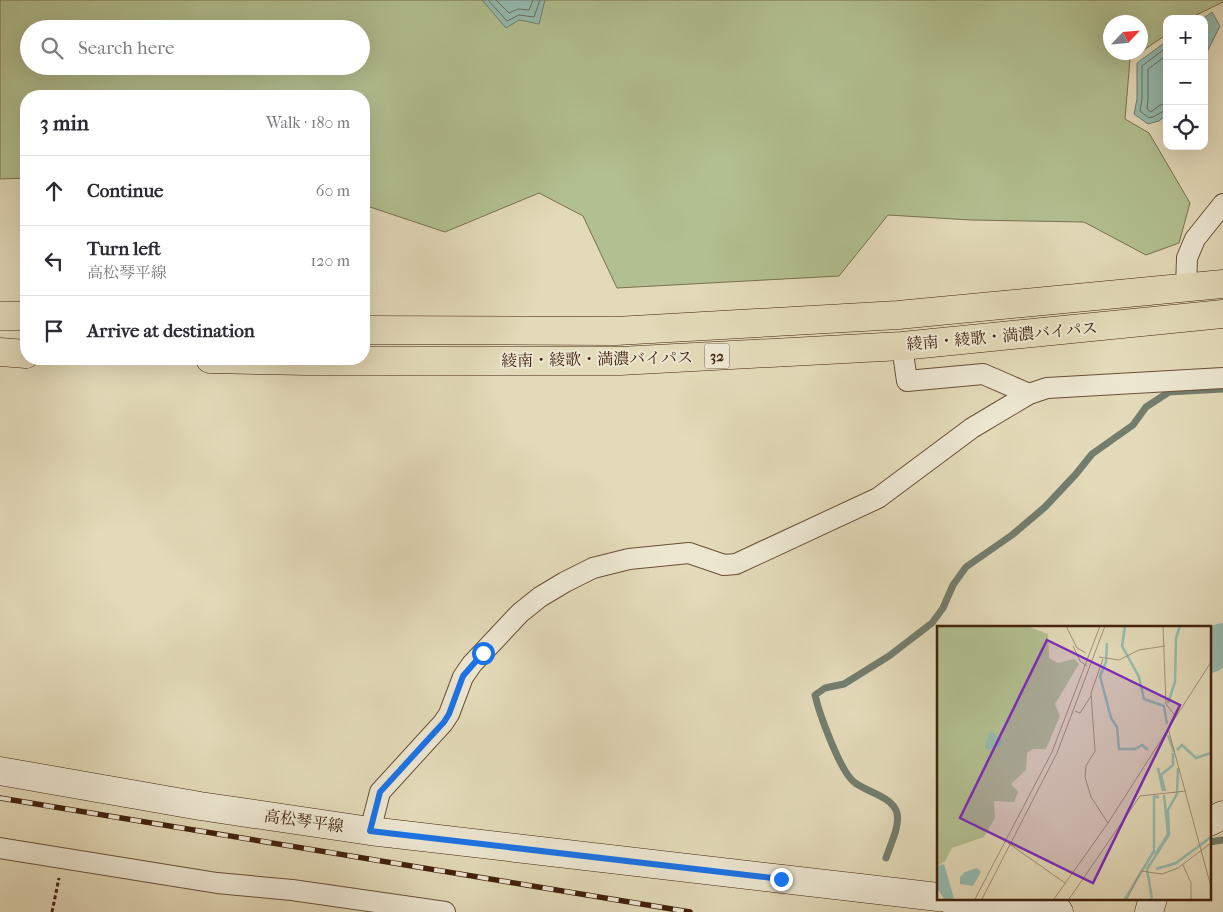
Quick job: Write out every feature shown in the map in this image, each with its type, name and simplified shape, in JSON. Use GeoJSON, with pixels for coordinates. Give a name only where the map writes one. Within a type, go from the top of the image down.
{"type":"FeatureCollection","features":[{"type":"Feature","properties":{"kind":"highway","name":"綾南・綾歌・満濃バイパス"},"geometry":{"type":"LineString","coordinates":[[370,330],[616,331],[898,315],[1223,284]]}},
{"type":"Feature","properties":{"kind":"highway","name":"綾南・綾歌・満濃バイパス"},"geometry":{"type":"LineString","coordinates":[[370,362],[620,361],[902,346],[1223,314]]}},
{"type":"Feature","properties":{"kind":"highway"},"geometry":{"type":"LineString","coordinates":[[0,316],[20,316]]}},
{"type":"Feature","properties":{"kind":"highway"},"geometry":{"type":"LineString","coordinates":[[0,352],[20,354]]}},
{"type":"Feature","properties":{"kind":"main road","name":"高松琴平線"},"geometry":{"type":"LineString","coordinates":[[0,771],[200,806],[370,831],[937,897]]}},
{"type":"Feature","properties":{"kind":"main road"},"geometry":{"type":"LineString","coordinates":[[1210,822],[1223,816]]}},
{"type":"Feature","properties":{"kind":"main road"},"geometry":{"type":"LineString","coordinates":[[962,900],[1059,912]]}},
{"type":"Feature","properties":{"kind":"street"},"geometry":{"type":"LineString","coordinates":[[1186,288],[1187,258],[1195,239],[1223,204]]}},
{"type":"Feature","properties":{"kind":"street"},"geometry":{"type":"LineString","coordinates":[[902,346],[907,381],[983,374],[1029,394]]}},
{"type":"Feature","properties":{"kind":"street"},"geometry":{"type":"LineString","coordinates":[[370,831],[380,792],[444,722],[449,714],[463,676],[503,630],[540,597],[565,582],[593,568],[629,559],[689,553],[724,565],[736,564],[878,498],[972,428],[1029,394],[1047,388],[1223,378]]}},
{"type":"Feature","properties":{"kind":"street"},"geometry":{"type":"LineString","coordinates":[[0,848],[217,883],[292,890],[445,912]]}},
{"type":"Feature","properties":{"kind":"path"},"geometry":{"type":"LineString","coordinates":[[52,912],[63,858]]}},
{"type":"Feature","properties":{"kind":"green space"},"geometry":{"type":"Polygon","coordinates":[[[0,0],[1223,0],[1223,2],[1196,15],[1163,15],[1163,37],[1148,47],[1148,15],[1103,15],[1103,60],[1130,60],[1125,119],[1149,133],[1190,203],[1179,243],[1146,255],[1084,222],[971,220],[888,215],[839,276],[617,288],[583,216],[539,193],[445,232],[370,207],[370,90],[20,90],[20,178],[0,179],[0,0]]]}},
{"type":"Feature","properties":{"kind":"water"},"geometry":{"type":"Polygon","coordinates":[[[482,0],[545,0],[539,24],[519,20],[506,28],[482,0]]]}},
{"type":"Feature","properties":{"kind":"water"},"geometry":{"type":"Polygon","coordinates":[[[1212,12],[1220,26],[1208,50],[1208,15],[1212,12]]]}},
{"type":"Feature","properties":{"kind":"water"},"geometry":{"type":"Polygon","coordinates":[[[1163,44],[1163,118],[1159,121],[1148,124],[1134,114],[1137,99],[1137,63],[1141,60],[1148,60],[1148,55],[1163,44]]]}},
{"type":"Feature","properties":{"kind":"waterway"},"geometry":{"type":"LineString","coordinates":[[886,858],[896,830],[897,813],[890,802],[859,786],[848,776],[831,741],[815,695],[825,688],[844,684],[889,656],[932,623],[943,608],[953,585],[966,567],[1012,535],[1045,507],[1092,454],[1133,425],[1146,407],[1169,392],[1223,389]]}},
{"type":"Feature","properties":{"kind":"waterway"},"geometry":{"type":"LineString","coordinates":[[1210,652],[1223,643]]}},
{"type":"Feature","properties":{"kind":"waterway"},"geometry":{"type":"LineString","coordinates":[[1210,842],[1223,840]]}},
{"type":"Feature","properties":{"kind":"railway"},"geometry":{"type":"LineString","coordinates":[[0,798],[690,912]]}},
{"type":"Feature","properties":{"kind":"route"},"geometry":{"type":"LineString","coordinates":[[483,653],[463,676],[449,714],[444,722],[380,792],[370,831],[781,879]]}}]}
